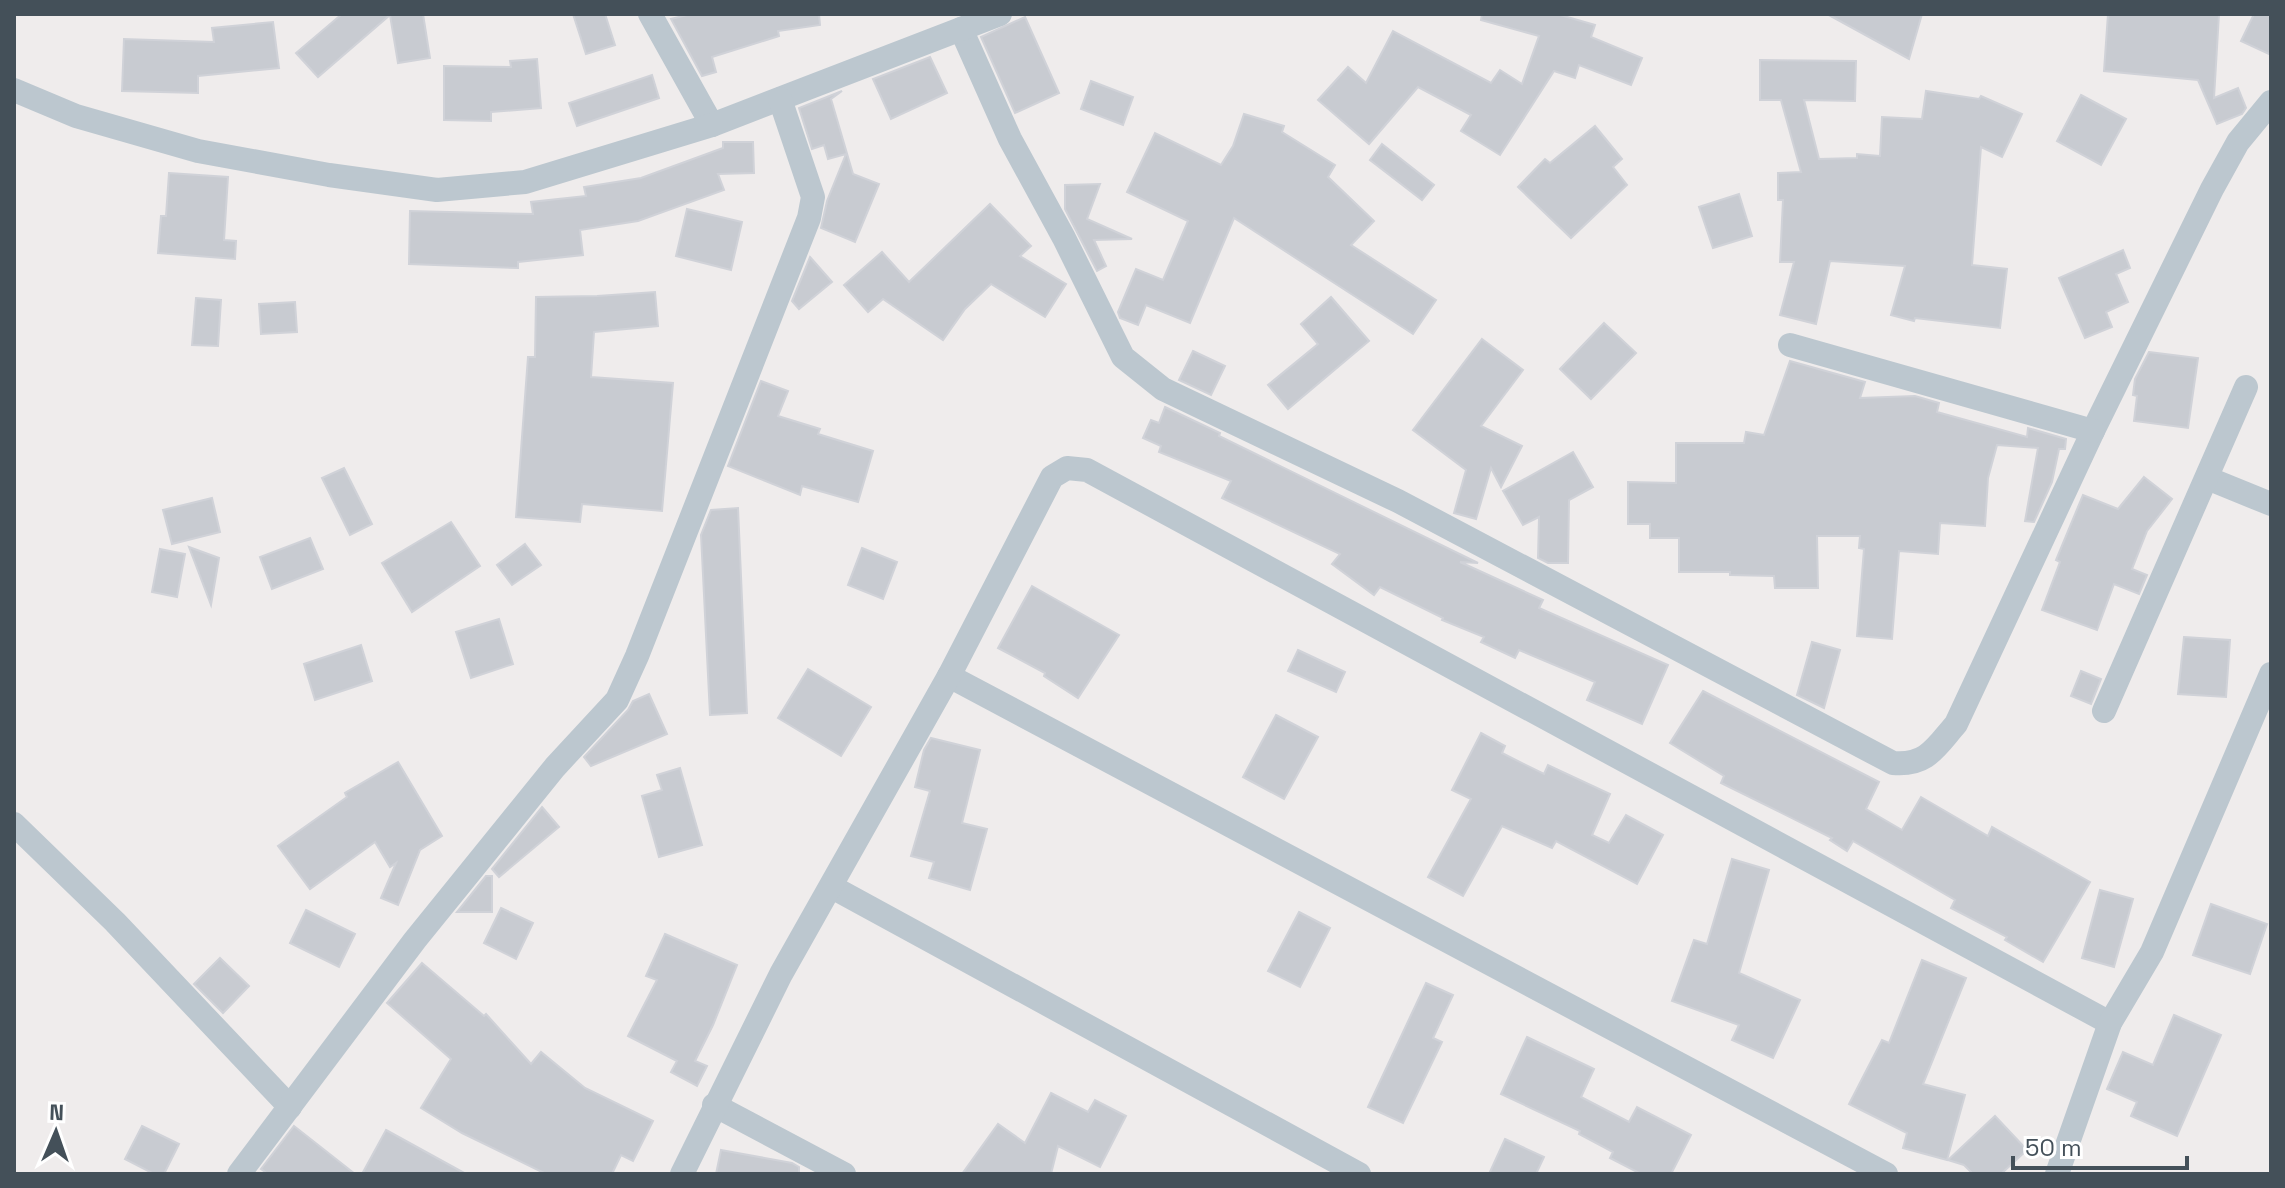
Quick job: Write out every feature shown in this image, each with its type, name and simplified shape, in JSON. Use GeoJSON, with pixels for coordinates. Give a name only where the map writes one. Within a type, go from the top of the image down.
{"type":"FeatureCollection","features":[{"type":"Feature","properties":{"kind":"street"},"geometry":{"type":"LineString","coordinates":[[650,14],[712,125]]}},
{"type":"Feature","properties":{"kind":"street"},"geometry":{"type":"LineString","coordinates":[[14,90],[76,116],[198,151],[329,175],[437,190],[525,182],[712,125],[1000,14]]}},
{"type":"Feature","properties":{"kind":"street"},"geometry":{"type":"LineString","coordinates":[[961,29],[1010,139],[1123,357],[1163,389],[1398,501],[1893,763],[1910,765],[1927,757],[1956,724],[2093,431],[2212,189],[2238,142],[2271,102]]}},
{"type":"Feature","properties":{"kind":"street"},"geometry":{"type":"LineString","coordinates":[[239,1174],[424,928],[555,767],[617,700],[809,218],[813,197],[780,99]]}},
{"type":"Feature","properties":{"kind":"street"},"geometry":{"type":"LineString","coordinates":[[1790,345],[2093,431]]}},
{"type":"Feature","properties":{"kind":"street"},"geometry":{"type":"LineString","coordinates":[[2104,711],[2246,387]]}},
{"type":"Feature","properties":{"kind":"street"},"geometry":{"type":"LineString","coordinates":[[682,1174],[781,974],[949,676],[1052,477],[1067,468],[1087,470],[2110,1023]]}},
{"type":"Feature","properties":{"kind":"street"},"geometry":{"type":"LineString","coordinates":[[2207,478],[2271,504]]}},
{"type":"Feature","properties":{"kind":"street"},"geometry":{"type":"LineString","coordinates":[[2057,1174],[2110,1023],[2152,952],[2271,674]]}},
{"type":"Feature","properties":{"kind":"street"},"geometry":{"type":"LineString","coordinates":[[949,676],[1886,1174]]}},
{"type":"Feature","properties":{"kind":"street"},"geometry":{"type":"LineString","coordinates":[[14,824],[115,922],[290,1107]]}},
{"type":"Feature","properties":{"kind":"street"},"geometry":{"type":"LineString","coordinates":[[832,887],[1359,1174]]}},
{"type":"Feature","properties":{"kind":"street"},"geometry":{"type":"LineString","coordinates":[[714,1105],[844,1174]]}},
{"type":"Feature","properties":{"kind":"building"},"geometry":{"type":"Polygon","coordinates":[[[342,14],[423,14],[430,58],[398,63],[390,15],[318,77],[296,53],[342,14]]]}},
{"type":"Feature","properties":{"kind":"building"},"geometry":{"type":"Polygon","coordinates":[[[573,14],[605,14],[615,45],[586,54],[573,14]]]}},
{"type":"Feature","properties":{"kind":"building"},"geometry":{"type":"Polygon","coordinates":[[[691,14],[819,14],[820,25],[778,31],[779,36],[712,57],[716,72],[702,76],[671,19],[691,14]]]}},
{"type":"Feature","properties":{"kind":"building"},"geometry":{"type":"Polygon","coordinates":[[[1482,14],[1557,14],[1595,25],[1591,37],[1642,58],[1631,85],[1579,65],[1575,78],[1554,71],[1500,155],[1461,131],[1471,115],[1418,87],[1369,144],[1318,100],[1348,67],[1366,83],[1393,31],[1491,83],[1500,70],[1522,84],[1539,36],[1481,20],[1482,14]]]}},
{"type":"Feature","properties":{"kind":"building"},"geometry":{"type":"Polygon","coordinates":[[[1827,14],[1922,14],[1909,59],[1827,14]]]}},
{"type":"Feature","properties":{"kind":"building"},"geometry":{"type":"Polygon","coordinates":[[[2108,14],[2219,14],[2214,98],[2238,88],[2246,108],[2242,114],[2217,124],[2198,80],[2104,71],[2108,14]]]}},
{"type":"Feature","properties":{"kind":"building"},"geometry":{"type":"Polygon","coordinates":[[[2254,14],[2271,14],[2271,55],[2241,41],[2254,14]]]}},
{"type":"Feature","properties":{"kind":"building"},"geometry":{"type":"Polygon","coordinates":[[[1025,17],[1059,93],[1015,113],[981,37],[1025,17]]]}},
{"type":"Feature","properties":{"kind":"building"},"geometry":{"type":"Polygon","coordinates":[[[273,22],[279,68],[198,76],[198,93],[122,91],[124,39],[214,42],[212,28],[273,22]]]}},
{"type":"Feature","properties":{"kind":"building"},"geometry":{"type":"Polygon","coordinates":[[[930,57],[947,93],[891,119],[873,79],[930,57]]]}},
{"type":"Feature","properties":{"kind":"building"},"geometry":{"type":"Polygon","coordinates":[[[537,59],[541,108],[491,112],[491,121],[444,120],[444,66],[511,67],[510,61],[537,59]]]}},
{"type":"Feature","properties":{"kind":"building"},"geometry":{"type":"Polygon","coordinates":[[[1760,60],[1856,61],[1855,101],[1804,100],[1819,159],[1857,158],[1857,154],[1880,156],[1882,117],[1922,119],[1926,91],[1979,99],[1981,96],[2022,114],[2002,157],[1981,147],[1972,265],[2007,269],[2000,328],[1915,318],[1914,321],[1891,315],[1905,266],[1830,261],[1816,324],[1780,315],[1794,262],[1780,262],[1783,200],[1778,200],[1778,173],[1801,172],[1781,100],[1760,100],[1760,60]]]}},
{"type":"Feature","properties":{"kind":"building"},"geometry":{"type":"Polygon","coordinates":[[[652,75],[659,98],[577,126],[569,103],[652,75]]]}},
{"type":"Feature","properties":{"kind":"building"},"geometry":{"type":"Polygon","coordinates":[[[1091,81],[1133,97],[1123,125],[1081,109],[1091,81]]]}},
{"type":"Feature","properties":{"kind":"building"},"geometry":{"type":"Polygon","coordinates":[[[842,91],[831,99],[853,174],[879,184],[855,242],[821,228],[827,201],[846,154],[828,159],[824,145],[812,149],[799,108],[842,91]]]}},
{"type":"Feature","properties":{"kind":"building"},"geometry":{"type":"Polygon","coordinates":[[[2081,95],[2126,119],[2101,165],[2057,141],[2081,95]]]}},
{"type":"Feature","properties":{"kind":"building"},"geometry":{"type":"Polygon","coordinates":[[[1244,114],[1284,126],[1282,132],[1335,165],[1328,177],[1374,221],[1351,245],[1436,300],[1413,334],[1234,218],[1190,323],[1146,305],[1138,325],[1120,318],[1118,312],[1136,269],[1163,280],[1188,221],[1127,192],[1155,133],[1221,165],[1233,146],[1244,114]]]}},
{"type":"Feature","properties":{"kind":"building"},"geometry":{"type":"Polygon","coordinates":[[[1595,126],[1622,159],[1613,167],[1627,185],[1571,238],[1518,187],[1545,159],[1550,163],[1595,126]]]}},
{"type":"Feature","properties":{"kind":"building"},"geometry":{"type":"Polygon","coordinates":[[[723,142],[753,142],[754,173],[718,174],[724,190],[638,221],[580,230],[583,255],[518,262],[518,268],[409,264],[410,211],[533,214],[531,202],[586,196],[584,187],[641,178],[723,148],[723,142]]]}},
{"type":"Feature","properties":{"kind":"building"},"geometry":{"type":"Polygon","coordinates":[[[1382,144],[1434,185],[1422,200],[1370,160],[1382,144]]]}},
{"type":"Feature","properties":{"kind":"building"},"geometry":{"type":"Polygon","coordinates":[[[169,173],[228,177],[224,240],[236,241],[235,259],[158,253],[161,216],[166,216],[169,173]]]}},
{"type":"Feature","properties":{"kind":"building"},"geometry":{"type":"Polygon","coordinates":[[[1100,184],[1087,219],[1132,239],[1094,240],[1106,266],[1097,271],[1065,209],[1065,185],[1100,184]]]}},
{"type":"Feature","properties":{"kind":"building"},"geometry":{"type":"Polygon","coordinates":[[[1739,194],[1752,236],[1713,248],[1699,207],[1739,194]]]}},
{"type":"Feature","properties":{"kind":"building"},"geometry":{"type":"Polygon","coordinates":[[[990,204],[1031,246],[1020,256],[1066,284],[1045,317],[991,284],[965,309],[943,340],[883,299],[868,312],[844,285],[882,252],[909,282],[990,204]]]}},
{"type":"Feature","properties":{"kind":"building"},"geometry":{"type":"Polygon","coordinates":[[[687,209],[742,222],[731,270],[676,256],[687,209]]]}},
{"type":"Feature","properties":{"kind":"building"},"geometry":{"type":"Polygon","coordinates":[[[2123,250],[2130,268],[2116,274],[2128,302],[2106,312],[2112,327],[2085,338],[2059,278],[2123,250]]]}},
{"type":"Feature","properties":{"kind":"building"},"geometry":{"type":"Polygon","coordinates":[[[810,257],[832,282],[799,309],[792,301],[810,257]]]}},
{"type":"Feature","properties":{"kind":"building"},"geometry":{"type":"Polygon","coordinates":[[[655,292],[658,326],[594,332],[591,377],[673,383],[662,511],[582,504],[580,522],[516,517],[528,357],[535,357],[536,297],[655,292]]]}},
{"type":"Feature","properties":{"kind":"building"},"geometry":{"type":"Polygon","coordinates":[[[1331,297],[1369,341],[1288,409],[1268,385],[1318,344],[1301,324],[1331,297]]]}},
{"type":"Feature","properties":{"kind":"building"},"geometry":{"type":"Polygon","coordinates":[[[196,298],[221,300],[218,346],[192,345],[196,298]]]}},
{"type":"Feature","properties":{"kind":"building"},"geometry":{"type":"Polygon","coordinates":[[[295,302],[297,332],[261,334],[259,304],[295,302]]]}},
{"type":"Feature","properties":{"kind":"building"},"geometry":{"type":"Polygon","coordinates":[[[1604,323],[1636,353],[1591,399],[1560,369],[1604,323]]]}},
{"type":"Feature","properties":{"kind":"building"},"geometry":{"type":"Polygon","coordinates":[[[1482,339],[1523,370],[1481,426],[1522,446],[1501,487],[1491,468],[1476,519],[1454,513],[1466,470],[1413,430],[1482,339]]]}},
{"type":"Feature","properties":{"kind":"building"},"geometry":{"type":"Polygon","coordinates":[[[1193,351],[1225,366],[1211,395],[1179,380],[1193,351]]]}},
{"type":"Feature","properties":{"kind":"building"},"geometry":{"type":"Polygon","coordinates":[[[2149,352],[2198,358],[2188,428],[2134,421],[2137,396],[2133,395],[2135,379],[2149,352]]]}},
{"type":"Feature","properties":{"kind":"building"},"geometry":{"type":"Polygon","coordinates":[[[1790,361],[1865,382],[1860,398],[1915,396],[1939,403],[1937,412],[2027,437],[2028,428],[2066,439],[2065,449],[2059,449],[2052,482],[2034,522],[2025,521],[2038,448],[1997,445],[1988,478],[1985,526],[1940,523],[1938,554],[1899,551],[1892,639],[1857,636],[1864,549],[1859,548],[1860,536],[1817,536],[1818,588],[1775,588],[1774,576],[1679,572],[1679,538],[1650,538],[1650,524],[1628,524],[1628,482],[1676,483],[1676,443],[1744,443],[1746,432],[1764,435],[1790,361]]]}},
{"type":"Feature","properties":{"kind":"building"},"geometry":{"type":"Polygon","coordinates":[[[761,381],[788,391],[778,416],[820,429],[818,434],[873,451],[858,502],[802,486],[800,495],[728,466],[761,381]]]}},
{"type":"Feature","properties":{"kind":"building"},"geometry":{"type":"Polygon","coordinates":[[[1165,407],[1478,563],[1460,562],[1543,600],[1539,608],[1668,665],[1642,724],[1587,700],[1595,682],[1519,650],[1515,658],[1481,642],[1484,637],[1442,620],[1380,587],[1374,595],[1332,564],[1340,554],[1222,498],[1231,481],[1159,452],[1161,446],[1143,438],[1151,420],[1159,423],[1165,407]]]}},
{"type":"Feature","properties":{"kind":"building"},"geometry":{"type":"Polygon","coordinates":[[[1573,452],[1593,487],[1569,500],[1568,563],[1548,563],[1538,558],[1539,517],[1523,525],[1503,491],[1573,452]]]}},
{"type":"Feature","properties":{"kind":"building"},"geometry":{"type":"Polygon","coordinates":[[[344,468],[372,524],[350,535],[322,478],[344,468]]]}},
{"type":"Feature","properties":{"kind":"building"},"geometry":{"type":"Polygon","coordinates":[[[2144,477],[2172,499],[2147,531],[2132,569],[2147,575],[2139,594],[2114,584],[2097,630],[2042,610],[2060,562],[2056,560],[2083,495],[2118,509],[2144,477]]]}},
{"type":"Feature","properties":{"kind":"building"},"geometry":{"type":"Polygon","coordinates":[[[212,498],[220,532],[172,544],[163,510],[212,498]]]}},
{"type":"Feature","properties":{"kind":"building"},"geometry":{"type":"Polygon","coordinates":[[[738,508],[747,713],[710,715],[701,535],[711,510],[738,508]]]}},
{"type":"Feature","properties":{"kind":"building"},"geometry":{"type":"Polygon","coordinates":[[[451,522],[480,566],[412,612],[382,563],[451,522]]]}},
{"type":"Feature","properties":{"kind":"building"},"geometry":{"type":"Polygon","coordinates":[[[310,538],[323,569],[272,589],[260,557],[310,538]]]}},
{"type":"Feature","properties":{"kind":"building"},"geometry":{"type":"Polygon","coordinates":[[[525,544],[541,565],[512,585],[497,565],[525,544]]]}},
{"type":"Feature","properties":{"kind":"building"},"geometry":{"type":"Polygon","coordinates":[[[189,547],[219,558],[211,605],[189,547]]]}},
{"type":"Feature","properties":{"kind":"building"},"geometry":{"type":"Polygon","coordinates":[[[862,548],[897,562],[883,599],[848,585],[862,548]]]}},
{"type":"Feature","properties":{"kind":"building"},"geometry":{"type":"Polygon","coordinates":[[[160,549],[185,554],[177,597],[152,592],[160,549]]]}},
{"type":"Feature","properties":{"kind":"building"},"geometry":{"type":"Polygon","coordinates":[[[1032,586],[1119,635],[1078,698],[1044,676],[1045,673],[998,648],[1032,586]]]}},
{"type":"Feature","properties":{"kind":"building"},"geometry":{"type":"Polygon","coordinates":[[[499,619],[513,664],[471,678],[456,632],[499,619]]]}},
{"type":"Feature","properties":{"kind":"building"},"geometry":{"type":"Polygon","coordinates":[[[2184,637],[2230,640],[2226,697],[2178,694],[2184,637]]]}},
{"type":"Feature","properties":{"kind":"building"},"geometry":{"type":"Polygon","coordinates":[[[1812,642],[1840,650],[1824,708],[1797,695],[1812,642]]]}},
{"type":"Feature","properties":{"kind":"building"},"geometry":{"type":"Polygon","coordinates":[[[361,645],[372,681],[315,700],[304,664],[361,645]]]}},
{"type":"Feature","properties":{"kind":"building"},"geometry":{"type":"Polygon","coordinates":[[[1298,650],[1345,672],[1336,692],[1288,671],[1298,650]]]}},
{"type":"Feature","properties":{"kind":"building"},"geometry":{"type":"Polygon","coordinates":[[[808,669],[871,707],[841,756],[778,718],[808,669]]]}},
{"type":"Feature","properties":{"kind":"building"},"geometry":{"type":"Polygon","coordinates":[[[2081,671],[2101,679],[2091,704],[2071,696],[2081,671]]]}},
{"type":"Feature","properties":{"kind":"building"},"geometry":{"type":"Polygon","coordinates":[[[1703,691],[1879,782],[1866,809],[1902,830],[1921,797],[1988,836],[1992,827],[2090,882],[2043,962],[2005,940],[2007,937],[1951,908],[1955,900],[1853,841],[1847,851],[1830,840],[1832,838],[1721,783],[1724,776],[1670,743],[1703,691]]]}},
{"type":"Feature","properties":{"kind":"building"},"geometry":{"type":"Polygon","coordinates":[[[649,694],[667,734],[591,766],[584,757],[633,701],[649,694]]]}},
{"type":"Feature","properties":{"kind":"building"},"geometry":{"type":"Polygon","coordinates":[[[1276,715],[1318,737],[1284,799],[1243,777],[1276,715]]]}},
{"type":"Feature","properties":{"kind":"building"},"geometry":{"type":"Polygon","coordinates":[[[1481,733],[1505,746],[1502,753],[1544,774],[1548,765],[1610,794],[1592,835],[1609,843],[1626,815],[1663,835],[1637,884],[1556,841],[1552,848],[1502,826],[1463,896],[1428,877],[1471,799],[1452,790],[1481,733]]]}},
{"type":"Feature","properties":{"kind":"building"},"geometry":{"type":"Polygon","coordinates":[[[931,738],[980,750],[962,823],[987,829],[970,890],[929,878],[934,862],[911,856],[930,791],[915,787],[924,750],[931,738]]]}},
{"type":"Feature","properties":{"kind":"building"},"geometry":{"type":"Polygon","coordinates":[[[398,762],[442,836],[420,850],[398,905],[381,898],[396,863],[390,867],[375,842],[310,889],[278,846],[347,797],[345,793],[398,762]]]}},
{"type":"Feature","properties":{"kind":"building"},"geometry":{"type":"Polygon","coordinates":[[[680,768],[702,845],[659,857],[642,796],[662,790],[657,775],[680,768]]]}},
{"type":"Feature","properties":{"kind":"building"},"geometry":{"type":"Polygon","coordinates":[[[542,807],[559,827],[499,877],[492,869],[542,807]]]}},
{"type":"Feature","properties":{"kind":"building"},"geometry":{"type":"Polygon","coordinates":[[[1732,859],[1769,870],[1739,973],[1800,1000],[1773,1058],[1732,1040],[1739,1025],[1672,1001],[1694,940],[1707,944],[1732,859]]]}},
{"type":"Feature","properties":{"kind":"building"},"geometry":{"type":"Polygon","coordinates":[[[486,876],[492,876],[492,912],[457,912],[486,876]]]}},
{"type":"Feature","properties":{"kind":"building"},"geometry":{"type":"Polygon","coordinates":[[[2100,890],[2133,899],[2114,967],[2082,958],[2100,890]]]}},
{"type":"Feature","properties":{"kind":"building"},"geometry":{"type":"Polygon","coordinates":[[[2211,904],[2267,924],[2250,974],[2193,955],[2211,904]]]}},
{"type":"Feature","properties":{"kind":"building"},"geometry":{"type":"Polygon","coordinates":[[[501,908],[533,923],[516,959],[484,943],[501,908]]]}},
{"type":"Feature","properties":{"kind":"building"},"geometry":{"type":"Polygon","coordinates":[[[306,910],[355,934],[339,967],[290,943],[306,910]]]}},
{"type":"Feature","properties":{"kind":"building"},"geometry":{"type":"Polygon","coordinates":[[[1299,912],[1330,928],[1300,987],[1268,971],[1299,912]]]}},
{"type":"Feature","properties":{"kind":"building"},"geometry":{"type":"Polygon","coordinates":[[[665,934],[737,965],[695,1061],[707,1066],[697,1086],[671,1072],[677,1061],[628,1036],[657,980],[646,976],[665,934]]]}},
{"type":"Feature","properties":{"kind":"building"},"geometry":{"type":"Polygon","coordinates":[[[220,958],[249,986],[223,1013],[194,984],[220,958]]]}},
{"type":"Feature","properties":{"kind":"building"},"geometry":{"type":"Polygon","coordinates":[[[1922,960],[1966,978],[1923,1084],[1965,1095],[1947,1160],[1903,1148],[1907,1133],[1849,1104],[1882,1040],[1889,1043],[1922,960]]]}},
{"type":"Feature","properties":{"kind":"building"},"geometry":{"type":"Polygon","coordinates":[[[422,963],[484,1016],[486,1014],[531,1064],[541,1052],[585,1088],[653,1121],[633,1161],[621,1155],[612,1174],[546,1174],[462,1133],[421,1108],[451,1059],[387,1003],[422,963]]]}},
{"type":"Feature","properties":{"kind":"building"},"geometry":{"type":"Polygon","coordinates":[[[1426,983],[1453,995],[1433,1038],[1442,1042],[1403,1123],[1368,1107],[1426,983]]]}},
{"type":"Feature","properties":{"kind":"building"},"geometry":{"type":"Polygon","coordinates":[[[2174,1015],[2221,1035],[2177,1136],[2131,1116],[2137,1102],[2107,1089],[2123,1052],[2153,1065],[2174,1015]]]}},
{"type":"Feature","properties":{"kind":"building"},"geometry":{"type":"Polygon","coordinates":[[[1527,1037],[1594,1069],[1581,1097],[1629,1122],[1637,1107],[1691,1135],[1671,1174],[1641,1174],[1610,1158],[1613,1152],[1579,1134],[1580,1131],[1501,1094],[1527,1037]]]}},
{"type":"Feature","properties":{"kind":"building"},"geometry":{"type":"Polygon","coordinates":[[[1051,1093],[1088,1112],[1095,1100],[1126,1116],[1100,1167],[1058,1146],[1051,1174],[962,1174],[998,1124],[1025,1143],[1051,1093]]]}},
{"type":"Feature","properties":{"kind":"building"},"geometry":{"type":"Polygon","coordinates":[[[1995,1116],[2027,1150],[2001,1174],[1973,1174],[1964,1165],[1948,1160],[1995,1116]]]}},
{"type":"Feature","properties":{"kind":"building"},"geometry":{"type":"Polygon","coordinates":[[[142,1126],[179,1144],[164,1174],[154,1174],[125,1159],[142,1126]]]}},
{"type":"Feature","properties":{"kind":"building"},"geometry":{"type":"Polygon","coordinates":[[[294,1126],[355,1174],[268,1174],[261,1169],[294,1126]]]}},
{"type":"Feature","properties":{"kind":"building"},"geometry":{"type":"Polygon","coordinates":[[[386,1130],[466,1174],[362,1174],[386,1130]]]}},
{"type":"Feature","properties":{"kind":"building"},"geometry":{"type":"Polygon","coordinates":[[[1505,1139],[1544,1157],[1536,1174],[1489,1174],[1505,1139]]]}},
{"type":"Feature","properties":{"kind":"building"},"geometry":{"type":"Polygon","coordinates":[[[721,1150],[792,1163],[799,1167],[799,1174],[716,1174],[721,1150]]]}}]}
